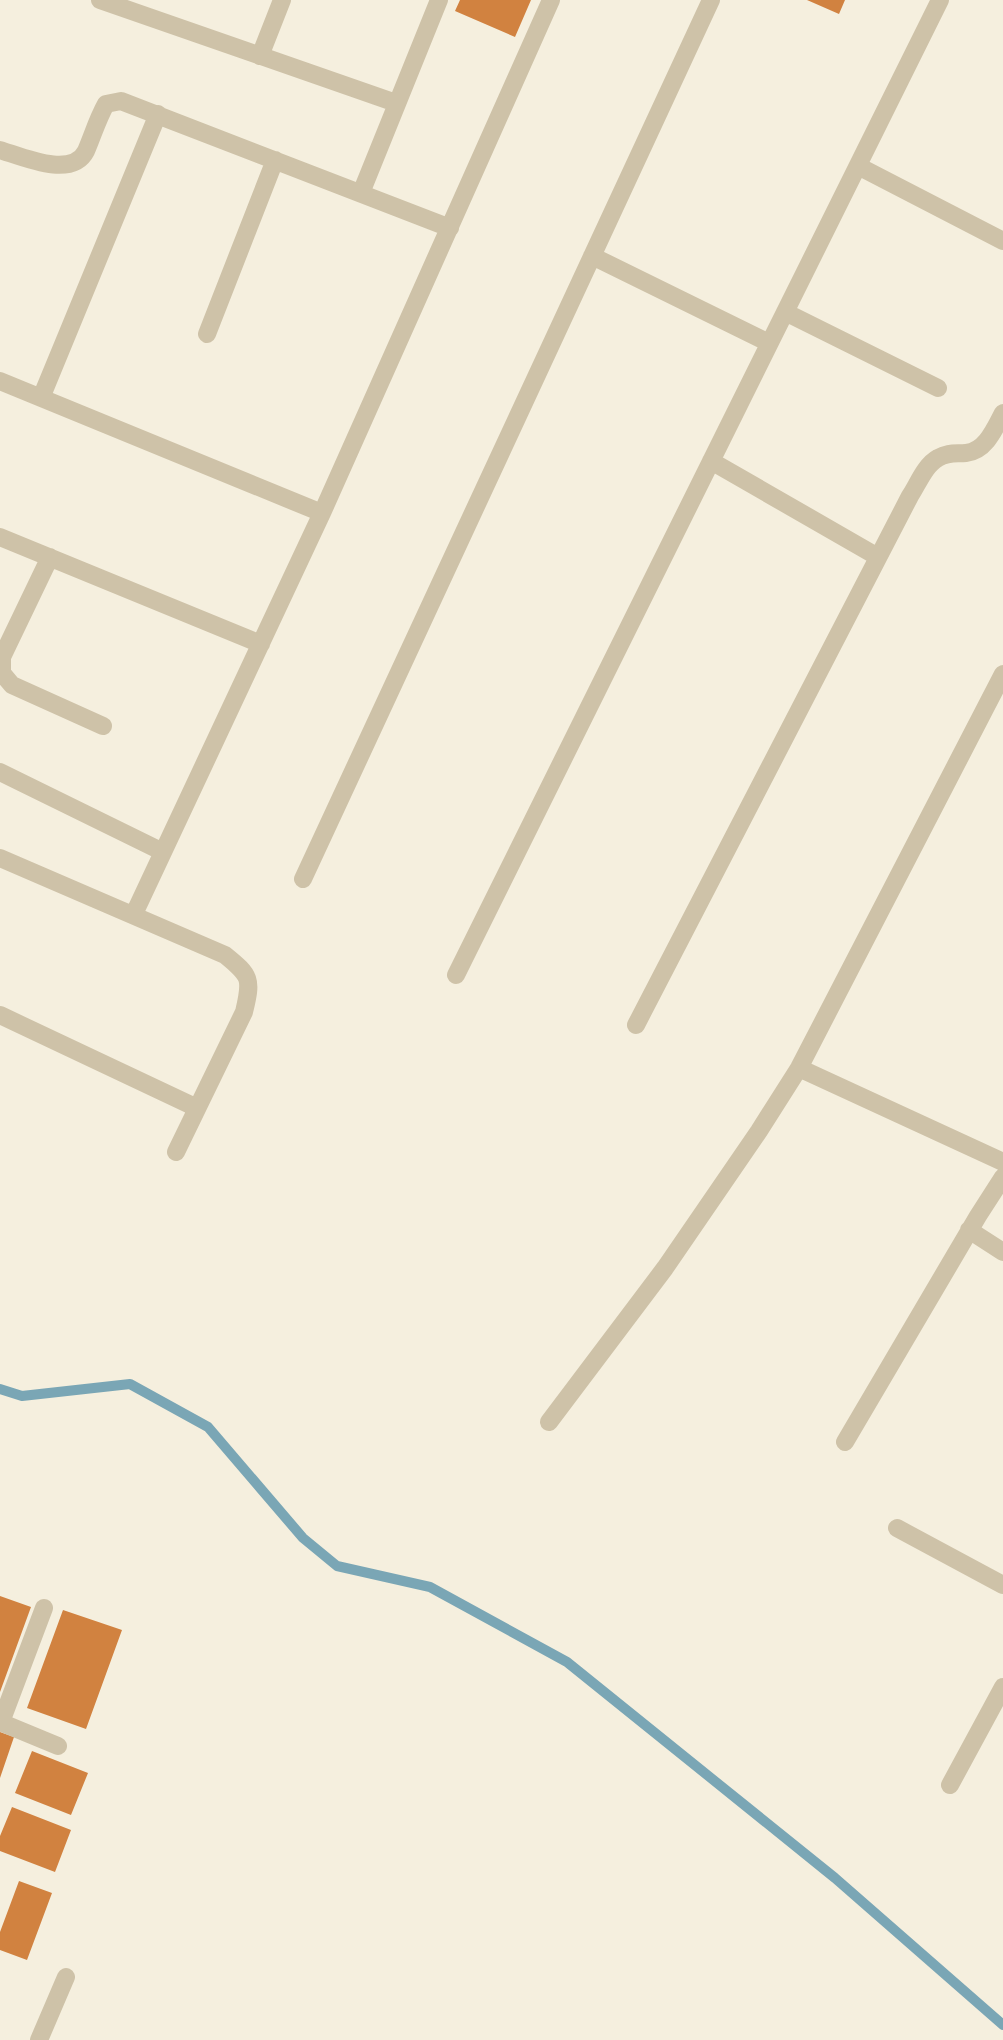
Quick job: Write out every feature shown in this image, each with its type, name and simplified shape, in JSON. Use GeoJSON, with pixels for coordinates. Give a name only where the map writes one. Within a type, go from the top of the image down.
{"type":"FeatureCollection","features":[{"type":"Feature","properties":{"kind":"street"},"geometry":{"type":"LineString","coordinates":[[100,0],[396,103]]}},
{"type":"Feature","properties":{"kind":"street"},"geometry":{"type":"LineString","coordinates":[[260,56],[282,0]]}},
{"type":"Feature","properties":{"kind":"street"},"geometry":{"type":"LineString","coordinates":[[361,193],[439,0]]}},
{"type":"Feature","properties":{"kind":"street"},"geometry":{"type":"LineString","coordinates":[[134,914],[322,513],[551,0]]}},
{"type":"Feature","properties":{"kind":"street"},"geometry":{"type":"LineString","coordinates":[[303,879],[711,0]]}},
{"type":"Feature","properties":{"kind":"street"},"geometry":{"type":"LineString","coordinates":[[456,975],[940,0]]}},
{"type":"Feature","properties":{"kind":"street"},"geometry":{"type":"LineString","coordinates":[[0,150],[56,166],[74,164],[85,153],[96,122],[106,104],[121,101],[450,228]]}},
{"type":"Feature","properties":{"kind":"street"},"geometry":{"type":"LineString","coordinates":[[41,398],[158,114]]}},
{"type":"Feature","properties":{"kind":"street"},"geometry":{"type":"LineString","coordinates":[[207,334],[275,160]]}},
{"type":"Feature","properties":{"kind":"street"},"geometry":{"type":"LineString","coordinates":[[858,166],[1003,241]]}},
{"type":"Feature","properties":{"kind":"street"},"geometry":{"type":"LineString","coordinates":[[592,256],[770,343]]}},
{"type":"Feature","properties":{"kind":"street"},"geometry":{"type":"LineString","coordinates":[[785,312],[938,388]]}},
{"type":"Feature","properties":{"kind":"street"},"geometry":{"type":"LineString","coordinates":[[0,381],[322,513]]}},
{"type":"Feature","properties":{"kind":"street"},"geometry":{"type":"LineString","coordinates":[[636,1025],[910,496],[936,459],[948,453],[969,453],[984,445],[1003,413]]}},
{"type":"Feature","properties":{"kind":"street"},"geometry":{"type":"LineString","coordinates":[[711,461],[878,557]]}},
{"type":"Feature","properties":{"kind":"street"},"geometry":{"type":"LineString","coordinates":[[0,537],[261,644]]}},
{"type":"Feature","properties":{"kind":"street"},"geometry":{"type":"LineString","coordinates":[[50,557],[2,657],[2,673],[12,685],[103,726]]}},
{"type":"Feature","properties":{"kind":"street"},"geometry":{"type":"LineString","coordinates":[[549,1422],[665,1268],[759,1131],[799,1068],[1003,674]]}},
{"type":"Feature","properties":{"kind":"street"},"geometry":{"type":"LineString","coordinates":[[0,772],[163,852]]}},
{"type":"Feature","properties":{"kind":"street"},"geometry":{"type":"LineString","coordinates":[[0,858],[225,955],[243,969],[250,987],[244,1012],[176,1152]]}},
{"type":"Feature","properties":{"kind":"street"},"geometry":{"type":"LineString","coordinates":[[0,1015],[197,1108]]}},
{"type":"Feature","properties":{"kind":"street"},"geometry":{"type":"LineString","coordinates":[[799,1068],[1003,1162]]}},
{"type":"Feature","properties":{"kind":"street"},"geometry":{"type":"LineString","coordinates":[[845,1442],[969,1230],[1003,1177]]}},
{"type":"Feature","properties":{"kind":"street"},"geometry":{"type":"LineString","coordinates":[[969,1230],[1003,1252]]}},
{"type":"Feature","properties":{"kind":"street"},"geometry":{"type":"LineString","coordinates":[[897,1527],[1003,1584]]}},
{"type":"Feature","properties":{"kind":"street"},"geometry":{"type":"LineString","coordinates":[[45,1608],[1,1722],[58,1746]]}},
{"type":"Feature","properties":{"kind":"street"},"geometry":{"type":"LineString","coordinates":[[950,1785],[1003,1687]]}},
{"type":"Feature","properties":{"kind":"street"},"geometry":{"type":"LineString","coordinates":[[39,2040],[66,1977]]}},
{"type":"Feature","properties":{"kind":"building"},"geometry":{"type":"Polygon","coordinates":[[[460,0],[531,0],[515,37],[455,11],[460,0]]]}},
{"type":"Feature","properties":{"kind":"building"},"geometry":{"type":"Polygon","coordinates":[[[807,0],[845,0],[839,14],[807,0]]]}},
{"type":"Feature","properties":{"kind":"building"},"geometry":{"type":"Polygon","coordinates":[[[0,1596],[31,1607],[0,1692],[0,1596]]]}},
{"type":"Feature","properties":{"kind":"building"},"geometry":{"type":"Polygon","coordinates":[[[63,1610],[122,1630],[86,1729],[27,1708],[63,1610]]]}},
{"type":"Feature","properties":{"kind":"building"},"geometry":{"type":"Polygon","coordinates":[[[0,1732],[14,1737],[0,1778],[0,1732]]]}},
{"type":"Feature","properties":{"kind":"building"},"geometry":{"type":"Polygon","coordinates":[[[32,1751],[88,1773],[71,1815],[15,1793],[32,1751]]]}},
{"type":"Feature","properties":{"kind":"building"},"geometry":{"type":"Polygon","coordinates":[[[12,1807],[71,1830],[55,1872],[0,1851],[0,1836],[12,1807]]]}},
{"type":"Feature","properties":{"kind":"building"},"geometry":{"type":"Polygon","coordinates":[[[19,1881],[52,1893],[27,1960],[0,1950],[0,1932],[19,1881]]]}},
{"type":"Feature","properties":{"kind":"waterway"},"geometry":{"type":"LineString","coordinates":[[0,1389],[22,1396],[130,1384],[208,1427],[303,1538],[337,1566],[430,1587],[567,1662],[835,1878],[1003,2025]]}}]}
